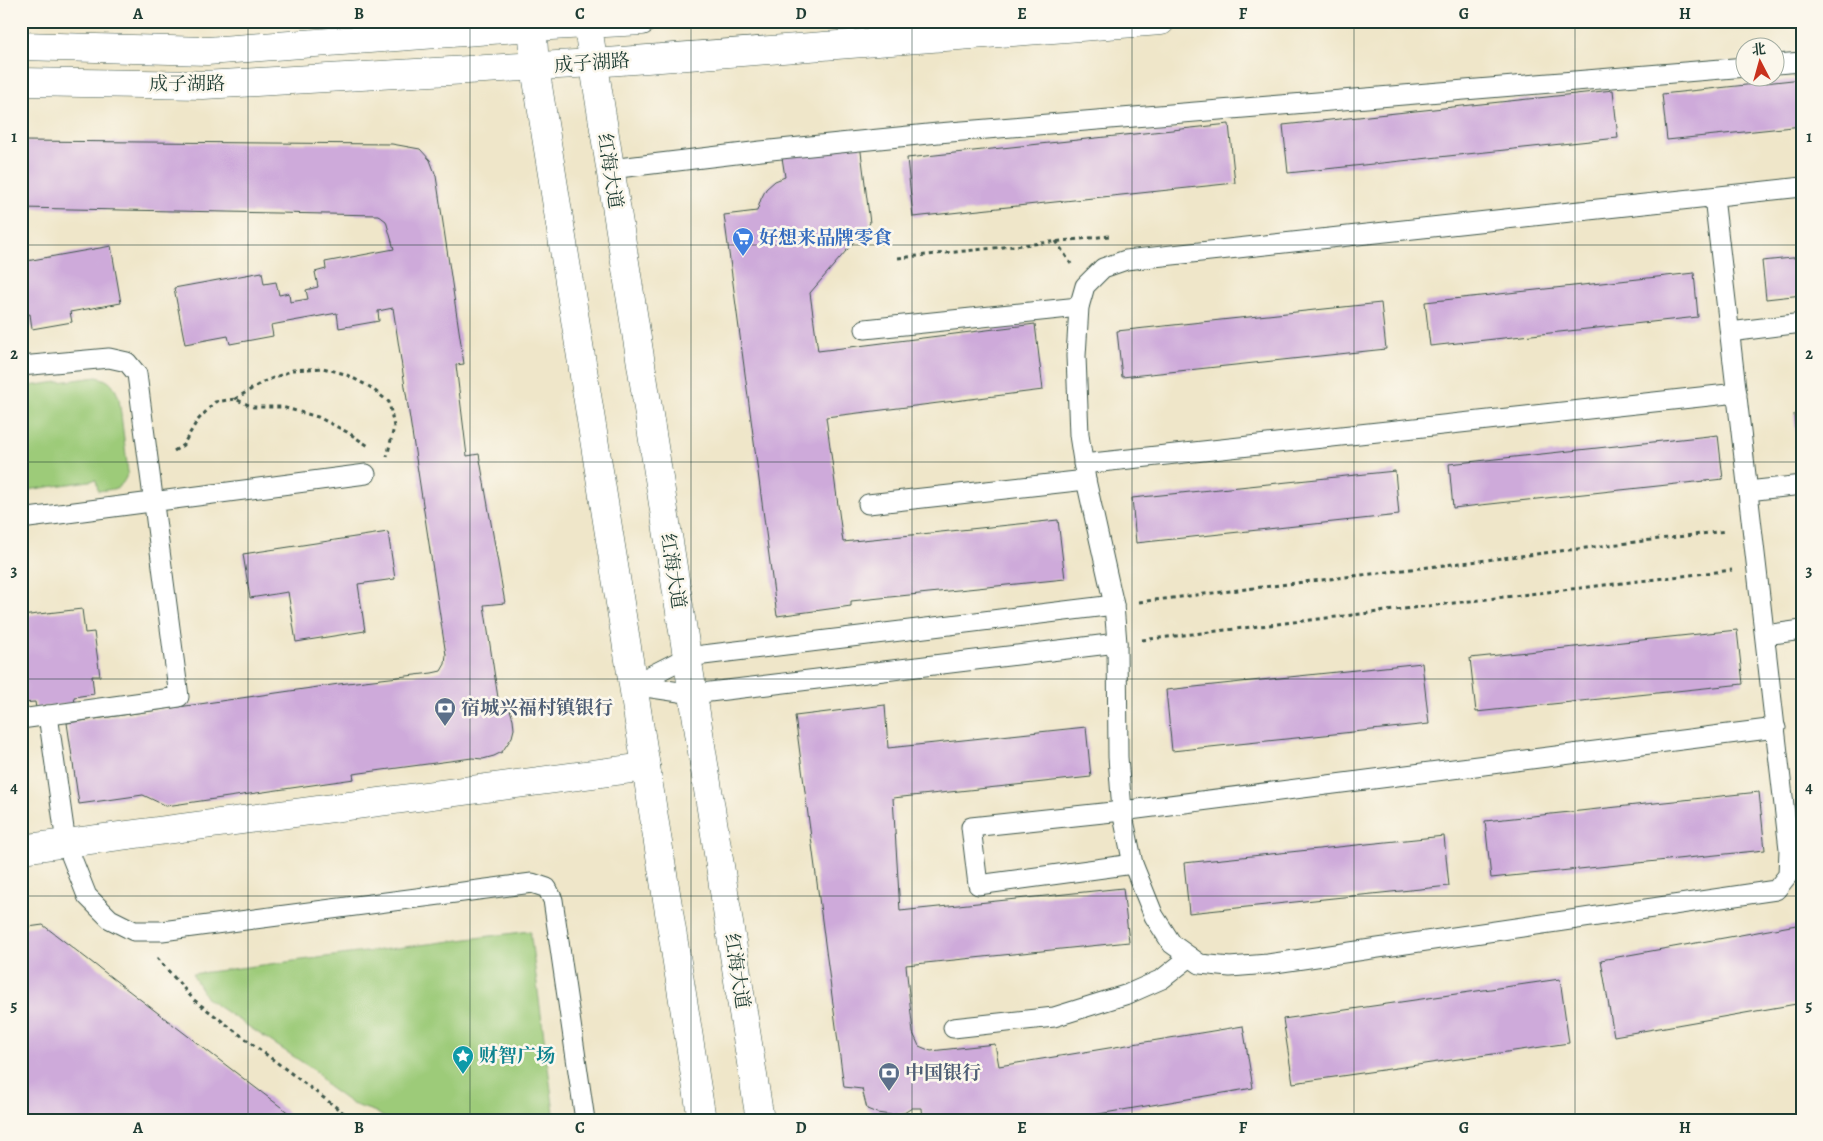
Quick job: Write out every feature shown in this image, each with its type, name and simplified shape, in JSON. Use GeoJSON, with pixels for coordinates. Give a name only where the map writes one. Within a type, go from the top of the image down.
{"type":"FeatureCollection","features":[{"type":"Feature","properties":{"kind":"street","name":"成子湖路"},"geometry":{"type":"LineString","coordinates":[[21,46],[207,51],[532,24],[642,21]]}},
{"type":"Feature","properties":{"kind":"street","name":"成子湖路"},"geometry":{"type":"LineString","coordinates":[[21,82],[203,85],[593,63],[1161,21]]}},
{"type":"Feature","properties":{"kind":"street","name":"红海大道"},"geometry":{"type":"LineString","coordinates":[[587,22],[760,1120]]}},
{"type":"Feature","properties":{"kind":"street"},"geometry":{"type":"LineString","coordinates":[[532,24],[535,66],[702,1120]]}},
{"type":"Feature","properties":{"kind":"street"},"geometry":{"type":"LineString","coordinates":[[21,849],[646,767]]}},
{"type":"Feature","properties":{"kind":"lane"},"geometry":{"type":"LineString","coordinates":[[1786,63],[1802,62]]}},
{"type":"Feature","properties":{"kind":"lane"},"geometry":{"type":"LineString","coordinates":[[610,169],[938,133],[1736,68]]}},
{"type":"Feature","properties":{"kind":"lane"},"geometry":{"type":"LineString","coordinates":[[1714,197],[1776,728],[1789,849],[1788,875],[1776,890],[1268,964],[1230,967],[1200,964],[1172,944],[1154,916],[1133,864],[1122,811],[1118,757],[1117,643],[1114,605],[1085,472],[1080,435],[1076,356],[1079,307],[1085,286],[1103,268],[1126,260],[1802,187]]}},
{"type":"Feature","properties":{"kind":"lane"},"geometry":{"type":"LineString","coordinates":[[865,329],[1079,307]]}},
{"type":"Feature","properties":{"kind":"lane"},"geometry":{"type":"LineString","coordinates":[[1730,332],[1802,323]]}},
{"type":"Feature","properties":{"kind":"lane"},"geometry":{"type":"LineString","coordinates":[[21,366],[109,358],[127,362],[137,374],[179,697],[21,718]]}},
{"type":"Feature","properties":{"kind":"lane"},"geometry":{"type":"LineString","coordinates":[[868,504],[1085,472],[1737,393]]}},
{"type":"Feature","properties":{"kind":"lane"},"geometry":{"type":"LineString","coordinates":[[21,519],[366,474]]}},
{"type":"Feature","properties":{"kind":"lane"},"geometry":{"type":"LineString","coordinates":[[1748,491],[1802,485]]}},
{"type":"Feature","properties":{"kind":"lane"},"geometry":{"type":"LineString","coordinates":[[632,685],[687,657],[1114,605]]}},
{"type":"Feature","properties":{"kind":"lane"},"geometry":{"type":"LineString","coordinates":[[1765,635],[1802,630]]}},
{"type":"Feature","properties":{"kind":"lane"},"geometry":{"type":"LineString","coordinates":[[632,685],[693,694],[1117,643]]}},
{"type":"Feature","properties":{"kind":"lane"},"geometry":{"type":"LineString","coordinates":[[48,715],[66,843],[87,896],[110,919],[134,931],[162,932],[532,883],[548,888],[553,900],[585,1120]]}},
{"type":"Feature","properties":{"kind":"lane"},"geometry":{"type":"LineString","coordinates":[[1133,864],[978,885],[971,827],[1122,811],[1776,728]]}},
{"type":"Feature","properties":{"kind":"lane"},"geometry":{"type":"LineString","coordinates":[[953,1028],[1054,1017],[1128,994],[1162,979],[1190,957]]}},
{"type":"Feature","properties":{"kind":"path"},"geometry":{"type":"LineString","coordinates":[[235,400],[263,382],[293,370],[323,368],[345,374],[370,387],[388,402],[394,427],[384,469]]}},
{"type":"Feature","properties":{"kind":"path"},"geometry":{"type":"LineString","coordinates":[[149,468],[183,445],[197,421],[215,402],[235,400],[253,407],[282,407],[318,417],[347,432],[371,448],[384,469]]}},
{"type":"Feature","properties":{"kind":"path"},"geometry":{"type":"LineString","coordinates":[[366,474],[384,469]]}},
{"type":"Feature","properties":{"kind":"path"},"geometry":{"type":"LineString","coordinates":[[1114,605],[1752,528]]}},
{"type":"Feature","properties":{"kind":"path"},"geometry":{"type":"LineString","coordinates":[[1117,643],[1757,567]]}},
{"type":"Feature","properties":{"kind":"path"},"geometry":{"type":"LineString","coordinates":[[134,931],[194,1000],[353,1120]]}},
{"type":"Feature","properties":{"kind":"green space"},"geometry":{"type":"Polygon","coordinates":[[[97,377],[111,384],[119,398],[128,472],[126,478],[117,488],[98,491],[96,480],[21,491],[21,387],[97,377]]]}},
{"type":"Feature","properties":{"kind":"green space"},"geometry":{"type":"Polygon","coordinates":[[[530,931],[555,1120],[387,1120],[376,1112],[352,1104],[327,1086],[317,1072],[207,999],[192,974],[530,931]]]}},
{"type":"Feature","properties":{"kind":"building"},"geometry":{"type":"Polygon","coordinates":[[[1802,79],[1802,126],[1667,140],[1662,94],[1736,86],[1736,88],[1786,88],[1786,81],[1802,79]]]}},
{"type":"Feature","properties":{"kind":"building"},"geometry":{"type":"Polygon","coordinates":[[[1613,90],[1618,138],[1288,173],[1283,125],[1613,90]]]}},
{"type":"Feature","properties":{"kind":"building"},"geometry":{"type":"Polygon","coordinates":[[[1229,124],[1235,183],[913,217],[907,158],[1229,124]]]}},
{"type":"Feature","properties":{"kind":"building"},"geometry":{"type":"Polygon","coordinates":[[[21,141],[392,144],[420,149],[430,160],[436,176],[464,364],[456,365],[467,456],[479,454],[505,603],[484,605],[498,698],[510,710],[513,719],[514,729],[512,737],[502,752],[483,759],[472,758],[353,774],[354,779],[166,806],[143,795],[79,804],[67,723],[339,684],[432,673],[441,671],[445,664],[446,655],[393,308],[378,311],[379,321],[339,328],[337,313],[271,325],[273,336],[230,344],[228,336],[185,344],[174,288],[262,272],[264,284],[276,282],[279,295],[289,293],[290,302],[308,299],[306,290],[318,287],[315,272],[326,269],[325,262],[394,249],[386,221],[378,215],[21,208],[21,141]]]}},
{"type":"Feature","properties":{"kind":"building"},"geometry":{"type":"Polygon","coordinates":[[[860,144],[870,223],[810,293],[818,351],[1035,324],[1043,390],[826,417],[843,542],[1058,520],[1065,579],[851,601],[851,606],[777,616],[724,215],[757,211],[766,189],[775,181],[785,177],[781,151],[860,144]]]}},
{"type":"Feature","properties":{"kind":"building"},"geometry":{"type":"Polygon","coordinates":[[[111,246],[121,303],[70,312],[72,322],[32,329],[30,314],[21,316],[21,262],[111,246]]]}},
{"type":"Feature","properties":{"kind":"building"},"geometry":{"type":"Polygon","coordinates":[[[1802,257],[1802,295],[1766,299],[1762,261],[1802,257]]]}},
{"type":"Feature","properties":{"kind":"building"},"geometry":{"type":"Polygon","coordinates":[[[1694,273],[1698,317],[1430,346],[1425,302],[1694,273]]]}},
{"type":"Feature","properties":{"kind":"building"},"geometry":{"type":"Polygon","coordinates":[[[1381,303],[1386,349],[1122,377],[1117,331],[1381,303]]]}},
{"type":"Feature","properties":{"kind":"building"},"geometry":{"type":"Polygon","coordinates":[[[1802,413],[1802,463],[1799,463],[1794,414],[1802,413]]]}},
{"type":"Feature","properties":{"kind":"building"},"geometry":{"type":"Polygon","coordinates":[[[1718,435],[1723,479],[1453,508],[1449,464],[1718,435]]]}},
{"type":"Feature","properties":{"kind":"building"},"geometry":{"type":"Polygon","coordinates":[[[1395,471],[1399,515],[1136,543],[1132,498],[1395,471]]]}},
{"type":"Feature","properties":{"kind":"building"},"geometry":{"type":"Polygon","coordinates":[[[388,532],[395,579],[358,584],[365,631],[296,642],[288,592],[250,598],[243,554],[388,532]]]}},
{"type":"Feature","properties":{"kind":"building"},"geometry":{"type":"Polygon","coordinates":[[[82,609],[85,633],[94,632],[100,676],[92,676],[94,694],[74,697],[75,703],[36,708],[35,702],[21,703],[21,616],[82,609]]]}},
{"type":"Feature","properties":{"kind":"building"},"geometry":{"type":"Polygon","coordinates":[[[1737,630],[1743,684],[1476,712],[1470,658],[1737,630]]]}},
{"type":"Feature","properties":{"kind":"building"},"geometry":{"type":"Polygon","coordinates":[[[1422,663],[1429,724],[1172,751],[1166,690],[1422,663]]]}},
{"type":"Feature","properties":{"kind":"building"},"geometry":{"type":"Polygon","coordinates":[[[885,705],[888,748],[1086,727],[1091,777],[893,798],[900,911],[1123,888],[1129,942],[906,965],[913,1033],[919,1046],[931,1051],[995,1044],[999,1066],[1243,1026],[1253,1088],[1063,1120],[923,1120],[922,1108],[912,1108],[904,1113],[891,1115],[867,1109],[862,1089],[844,1087],[795,716],[885,705]]]}},
{"type":"Feature","properties":{"kind":"building"},"geometry":{"type":"Polygon","coordinates":[[[1759,792],[1765,850],[1491,878],[1485,821],[1759,792]]]}},
{"type":"Feature","properties":{"kind":"building"},"geometry":{"type":"Polygon","coordinates":[[[1444,836],[1449,886],[1189,913],[1184,863],[1444,836]]]}},
{"type":"Feature","properties":{"kind":"building"},"geometry":{"type":"Polygon","coordinates":[[[1802,924],[1802,1003],[1614,1036],[1601,960],[1802,924]]]}},
{"type":"Feature","properties":{"kind":"building"},"geometry":{"type":"Polygon","coordinates":[[[43,925],[298,1120],[21,1120],[21,928],[43,925]]]}},
{"type":"Feature","properties":{"kind":"building"},"geometry":{"type":"Polygon","coordinates":[[[1560,979],[1569,1043],[1293,1083],[1283,1019],[1560,979]]]}},
{"type":"Feature","properties":{"kind":"place","name":"好想来品牌零食"},"geometry":{"type":"Point","coordinates":[743,257]}},
{"type":"Feature","properties":{"kind":"place","name":"宿城兴福村镇银行"},"geometry":{"type":"Point","coordinates":[445,727]}},
{"type":"Feature","properties":{"kind":"place","name":"财智广场"},"geometry":{"type":"Point","coordinates":[463,1075]}},
{"type":"Feature","properties":{"kind":"place","name":"中国银行"},"geometry":{"type":"Point","coordinates":[889,1092]}}]}
